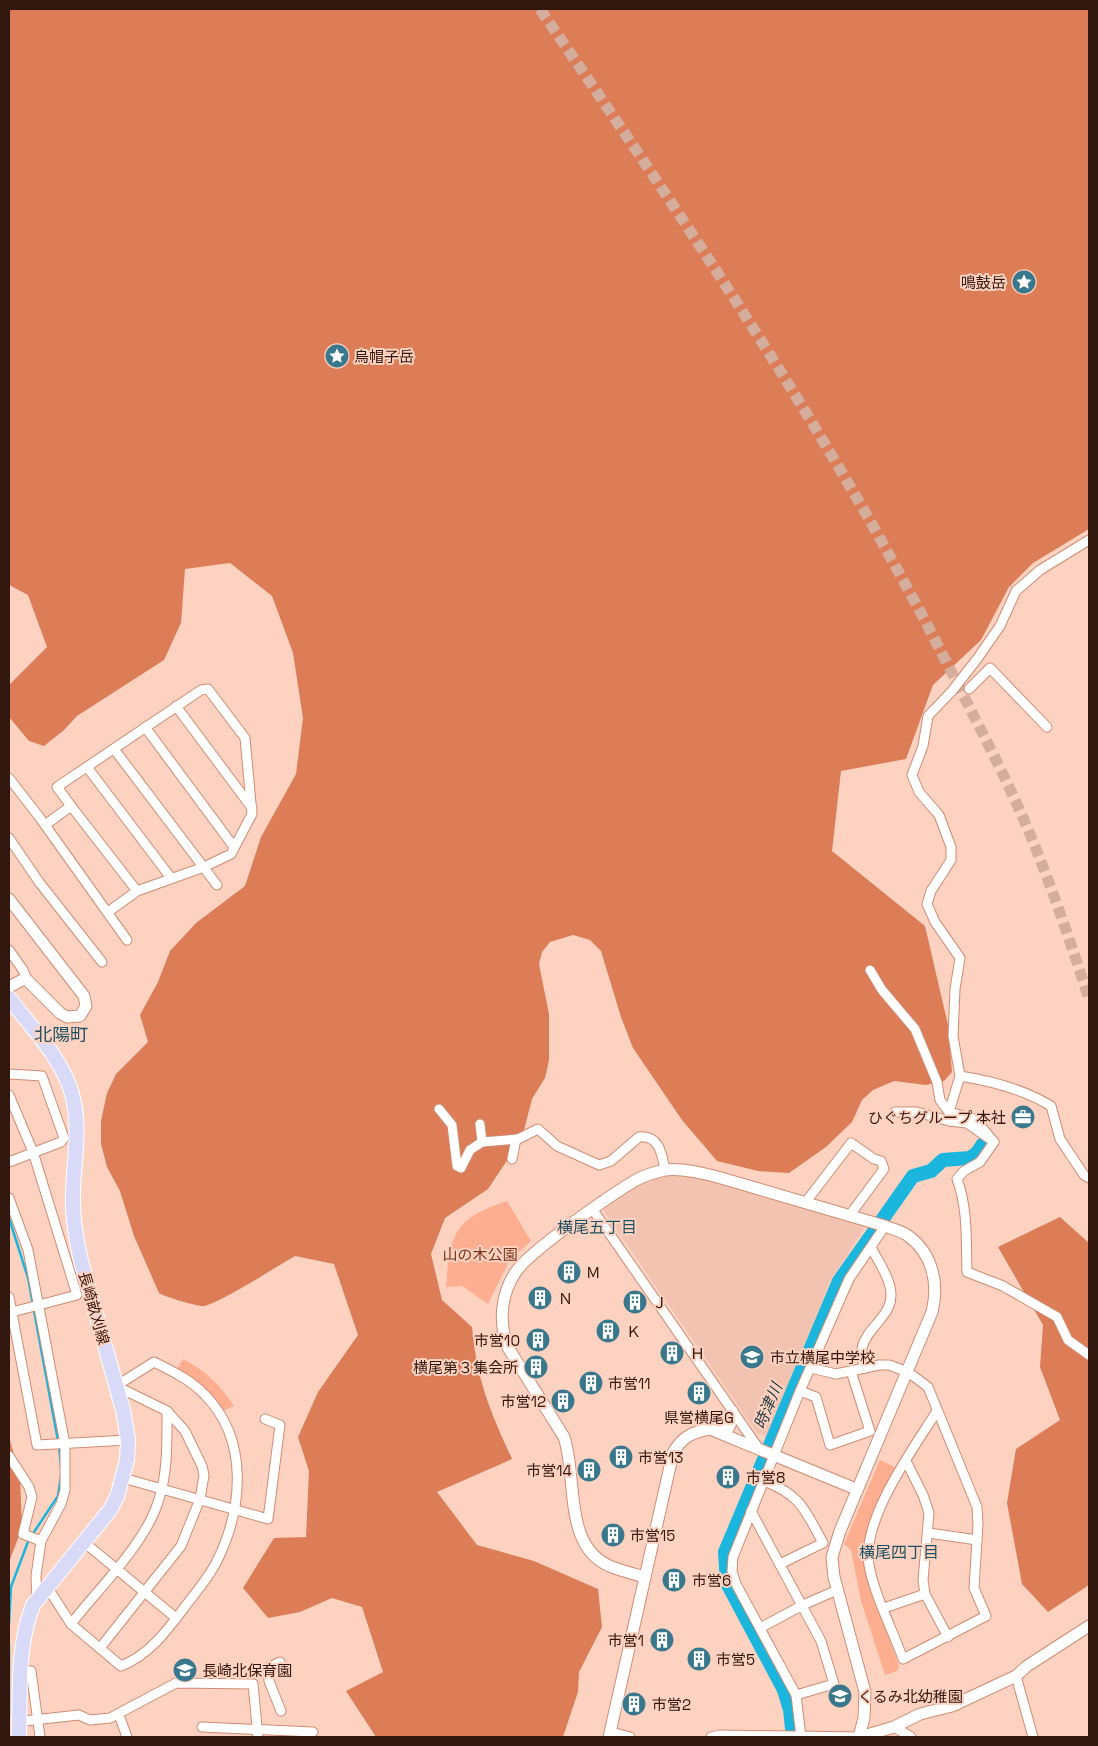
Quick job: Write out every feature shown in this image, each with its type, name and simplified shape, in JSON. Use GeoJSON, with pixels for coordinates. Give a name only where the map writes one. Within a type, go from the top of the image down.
{"type":"FeatureCollection","features":[{"type":"Feature","properties":{"kind":"main road","name":"長崎畝刈線"},"geometry":{"type":"LineString","coordinates":[[9,998],[60,1066],[72,1092],[77,1119],[73,1205],[76,1238],[124,1410],[128,1440],[123,1478],[110,1510],[48,1588],[27,1620],[24,1636],[19,1737]]}},
{"type":"Feature","properties":{"kind":"main road"},"geometry":{"type":"LineString","coordinates":[[24,1737],[31,1720],[27,1670],[29,1637],[36,1604]]}},
{"type":"Feature","properties":{"kind":"street"},"geometry":{"type":"LineString","coordinates":[[949,1112],[960,1076],[953,1036],[955,989],[960,958],[935,922],[927,904],[931,891],[951,860],[951,846],[939,815],[919,792],[912,775],[923,746],[928,716],[952,691],[982,652],[1000,626],[1016,591],[1040,570],[1089,540]]}},
{"type":"Feature","properties":{"kind":"street"},"geometry":{"type":"LineString","coordinates":[[969,689],[990,668],[1047,727]]}},
{"type":"Feature","properties":{"kind":"street"},"geometry":{"type":"LineString","coordinates":[[108,912],[137,891],[204,867],[231,854],[252,814],[245,738],[208,689],[201,690],[176,706],[57,788],[100,840],[137,891]]}},
{"type":"Feature","properties":{"kind":"street"},"geometry":{"type":"LineString","coordinates":[[176,706],[252,808]]}},
{"type":"Feature","properties":{"kind":"street"},"geometry":{"type":"LineString","coordinates":[[145,727],[234,847]]}},
{"type":"Feature","properties":{"kind":"street"},"geometry":{"type":"LineString","coordinates":[[114,749],[217,885]]}},
{"type":"Feature","properties":{"kind":"street"},"geometry":{"type":"LineString","coordinates":[[88,767],[171,878]]}},
{"type":"Feature","properties":{"kind":"street"},"geometry":{"type":"LineString","coordinates":[[9,778],[127,940]]}},
{"type":"Feature","properties":{"kind":"street"},"geometry":{"type":"LineString","coordinates":[[45,826],[71,806]]}},
{"type":"Feature","properties":{"kind":"street"},"geometry":{"type":"LineString","coordinates":[[9,838],[39,882],[102,962]]}},
{"type":"Feature","properties":{"kind":"street"},"geometry":{"type":"LineString","coordinates":[[9,901],[84,996],[86,1006],[83,1012],[74,1018],[60,1014],[27,980],[23,970],[9,950]]}},
{"type":"Feature","properties":{"kind":"street"},"geometry":{"type":"LineString","coordinates":[[870,970],[882,990],[915,1029],[937,1082],[940,1100],[949,1112],[975,1119],[994,1142]]}},
{"type":"Feature","properties":{"kind":"street"},"geometry":{"type":"LineString","coordinates":[[9,987],[24,979],[27,980]]}},
{"type":"Feature","properties":{"kind":"street"},"geometry":{"type":"LineString","coordinates":[[9,1074],[42,1076],[64,1138],[61,1142],[9,1162]]}},
{"type":"Feature","properties":{"kind":"street"},"geometry":{"type":"LineString","coordinates":[[960,1076],[991,1081],[1036,1096],[1051,1106],[1060,1140],[1084,1175],[1089,1178]]}},
{"type":"Feature","properties":{"kind":"street"},"geometry":{"type":"LineString","coordinates":[[9,1095],[33,1152],[77,1294],[12,1312]]}},
{"type":"Feature","properties":{"kind":"street"},"geometry":{"type":"LineString","coordinates":[[439,1109],[452,1125],[457,1166],[461,1168],[466,1155],[482,1142],[516,1139],[540,1130],[557,1146],[599,1165],[611,1161],[636,1140],[644,1137],[653,1139],[660,1148],[665,1170]]}},
{"type":"Feature","properties":{"kind":"street"},"geometry":{"type":"LineString","coordinates":[[895,1112],[916,1112],[949,1121],[967,1123],[994,1142]]}},
{"type":"Feature","properties":{"kind":"street"},"geometry":{"type":"LineString","coordinates":[[480,1124],[482,1142]]}},
{"type":"Feature","properties":{"kind":"street"},"geometry":{"type":"LineString","coordinates":[[512,1159],[516,1139]]}},
{"type":"Feature","properties":{"kind":"street"},"geometry":{"type":"LineString","coordinates":[[994,1142],[980,1162],[964,1171],[957,1179],[961,1190],[966,1224],[967,1272],[1003,1286],[1057,1316],[1068,1340],[1089,1355]]}},
{"type":"Feature","properties":{"kind":"street"},"geometry":{"type":"LineString","coordinates":[[806,1203],[851,1143],[874,1159],[881,1161],[884,1169],[849,1216]]}},
{"type":"Feature","properties":{"kind":"street"},"geometry":{"type":"LineString","coordinates":[[645,1577],[610,1567],[586,1546],[577,1525],[568,1450],[564,1437],[507,1346],[503,1333],[502,1315],[505,1294],[515,1272],[526,1260],[637,1180],[665,1170],[698,1172],[885,1226],[907,1235],[924,1253],[933,1272],[936,1284],[932,1312],[908,1372],[856,1489],[832,1557],[837,1590],[865,1692],[864,1718],[860,1737]]}},
{"type":"Feature","properties":{"kind":"street"},"geometry":{"type":"LineString","coordinates":[[9,1198],[28,1250],[64,1444],[65,1490],[61,1504],[35,1538],[36,1604]]}},
{"type":"Feature","properties":{"kind":"street"},"geometry":{"type":"LineString","coordinates":[[593,1210],[757,1446]]}},
{"type":"Feature","properties":{"kind":"street"},"geometry":{"type":"LineString","coordinates":[[801,1737],[796,1695],[736,1584],[732,1571],[732,1557],[800,1391],[849,1279],[872,1249],[885,1226]]}},
{"type":"Feature","properties":{"kind":"street"},"geometry":{"type":"LineString","coordinates":[[864,1368],[862,1350],[866,1339],[888,1311],[891,1302],[891,1289],[872,1249]]}},
{"type":"Feature","properties":{"kind":"street"},"geometry":{"type":"LineString","coordinates":[[9,1297],[36,1445],[128,1440]]}},
{"type":"Feature","properties":{"kind":"street"},"geometry":{"type":"LineString","coordinates":[[48,1588],[71,1624],[121,1666],[146,1651],[165,1633],[216,1563],[229,1534],[238,1486],[235,1447],[218,1411],[205,1395],[180,1376],[154,1362],[116,1386]]}},
{"type":"Feature","properties":{"kind":"street"},"geometry":{"type":"LineString","coordinates":[[811,1368],[836,1374],[889,1365],[908,1372],[928,1387],[977,1507],[974,1588],[986,1616],[903,1659],[869,1566],[868,1544],[875,1517],[906,1461],[937,1411]]}},
{"type":"Feature","properties":{"kind":"street"},"geometry":{"type":"LineString","coordinates":[[800,1391],[816,1397],[830,1445],[870,1431],[852,1371]]}},
{"type":"Feature","properties":{"kind":"street"},"geometry":{"type":"LineString","coordinates":[[100,1648],[146,1593],[181,1546],[200,1499],[204,1475],[202,1466],[185,1431],[167,1411],[116,1386]]}},
{"type":"Feature","properties":{"kind":"street"},"geometry":{"type":"LineString","coordinates":[[71,1624],[137,1543],[148,1524],[162,1488],[167,1455],[167,1411]]}},
{"type":"Feature","properties":{"kind":"street"},"geometry":{"type":"LineString","coordinates":[[720,1432],[728,1429],[732,1420],[732,1411]]}},
{"type":"Feature","properties":{"kind":"street"},"geometry":{"type":"LineString","coordinates":[[123,1478],[268,1519],[280,1425],[265,1419]]}},
{"type":"Feature","properties":{"kind":"street"},"geometry":{"type":"LineString","coordinates":[[630,1737],[610,1735],[673,1453],[686,1436],[710,1429],[720,1432],[856,1489]]}},
{"type":"Feature","properties":{"kind":"street"},"geometry":{"type":"LineString","coordinates":[[9,1456],[29,1487],[32,1497],[30,1509],[23,1527],[23,1534],[35,1538]]}},
{"type":"Feature","properties":{"kind":"street"},"geometry":{"type":"LineString","coordinates":[[906,1461],[923,1494],[929,1513],[923,1580],[926,1594],[948,1637]]}},
{"type":"Feature","properties":{"kind":"street"},"geometry":{"type":"LineString","coordinates":[[764,1481],[783,1488],[798,1500],[824,1543],[780,1564]]}},
{"type":"Feature","properties":{"kind":"street"},"geometry":{"type":"LineString","coordinates":[[751,1511],[821,1641],[834,1684],[796,1695]]}},
{"type":"Feature","properties":{"kind":"street"},"geometry":{"type":"LineString","coordinates":[[928,1533],[977,1540]]}},
{"type":"Feature","properties":{"kind":"street"},"geometry":{"type":"LineString","coordinates":[[85,1543],[176,1618]]}},
{"type":"Feature","properties":{"kind":"street"},"geometry":{"type":"LineString","coordinates":[[760,1628],[803,1605],[837,1590]]}},
{"type":"Feature","properties":{"kind":"street"},"geometry":{"type":"LineString","coordinates":[[884,1608],[926,1594]]}},
{"type":"Feature","properties":{"kind":"street"},"geometry":{"type":"LineString","coordinates":[[896,1732],[920,1714],[952,1706],[1016,1676],[1027,1666],[1089,1626]]}},
{"type":"Feature","properties":{"kind":"street"},"geometry":{"type":"LineString","coordinates":[[280,1662],[268,1668],[269,1681],[281,1711]]}},
{"type":"Feature","properties":{"kind":"street"},"geometry":{"type":"LineString","coordinates":[[1016,1676],[1033,1737]]}},
{"type":"Feature","properties":{"kind":"street"},"geometry":{"type":"LineString","coordinates":[[40,1737],[31,1720],[79,1715],[90,1720],[102,1720],[119,1715],[176,1683],[253,1684],[269,1681]]}},
{"type":"Feature","properties":{"kind":"street"},"geometry":{"type":"LineString","coordinates":[[253,1684],[258,1734]]}},
{"type":"Feature","properties":{"kind":"street"},"geometry":{"type":"LineString","coordinates":[[119,1715],[127,1737]]}},
{"type":"Feature","properties":{"kind":"street"},"geometry":{"type":"LineString","coordinates":[[202,1727],[258,1734],[313,1732]]}},
{"type":"Feature","properties":{"kind":"street"},"geometry":{"type":"LineString","coordinates":[[711,1737],[720,1734],[787,1737],[860,1737],[896,1732],[911,1737]]}},
{"type":"Feature","properties":{"kind":"shaded area"},"geometry":{"type":"Polygon","coordinates":[[[9,9],[1089,9],[1089,529],[1033,563],[1009,587],[981,640],[933,685],[906,759],[841,771],[832,851],[925,926],[948,1025],[952,1072],[944,1081],[926,1085],[894,1081],[873,1090],[862,1100],[852,1122],[826,1147],[789,1173],[758,1171],[717,1161],[682,1120],[633,1048],[621,1017],[601,951],[590,940],[573,935],[550,942],[542,952],[539,964],[549,1014],[549,1060],[545,1078],[532,1099],[522,1138],[488,1189],[445,1218],[431,1254],[442,1300],[472,1327],[481,1380],[497,1426],[512,1459],[437,1492],[477,1545],[534,1561],[598,1589],[602,1627],[579,1672],[578,1692],[563,1737],[376,1737],[346,1691],[383,1672],[362,1607],[332,1598],[300,1612],[268,1618],[243,1588],[274,1538],[306,1537],[309,1471],[298,1437],[318,1392],[358,1335],[334,1264],[295,1256],[234,1292],[203,1306],[194,1305],[159,1293],[134,1236],[120,1191],[107,1167],[101,1144],[101,1121],[107,1093],[116,1074],[148,1042],[140,1015],[158,982],[170,951],[196,923],[245,886],[261,837],[296,774],[303,718],[293,653],[272,596],[230,563],[185,569],[181,623],[164,660],[77,716],[64,730],[44,746],[29,741],[9,717],[9,685],[47,647],[28,595],[9,585],[9,9]]]}},
{"type":"Feature","properties":{"kind":"shaded area","name":"市立横尾中学校"},"geometry":{"type":"Polygon","coordinates":[[[668,1174],[700,1176],[866,1226],[830,1281],[768,1436],[757,1433],[603,1210],[639,1184],[668,1174]]]}},
{"type":"Feature","properties":{"kind":"shaded area"},"geometry":{"type":"Polygon","coordinates":[[[1060,1217],[1089,1243],[1089,1585],[1048,1612],[1022,1584],[1007,1503],[1016,1449],[1060,1420],[1040,1367],[1043,1325],[998,1247],[1060,1217]]]}},
{"type":"Feature","properties":{"kind":"shaded area"},"geometry":{"type":"Polygon","coordinates":[[[9,1437],[20,1476],[22,1528],[9,1562],[9,1437]]]}},
{"type":"Feature","properties":{"kind":"green space","name":"山の木公園"},"geometry":{"type":"Polygon","coordinates":[[[507,1201],[531,1241],[509,1261],[488,1304],[462,1286],[446,1287],[450,1254],[458,1230],[476,1214],[507,1201]]]}},
{"type":"Feature","properties":{"kind":"green space"},"geometry":{"type":"Polygon","coordinates":[[[183,1359],[199,1368],[212,1379],[234,1406],[220,1412],[176,1371],[183,1359]]]}},
{"type":"Feature","properties":{"kind":"green space"},"geometry":{"type":"Polygon","coordinates":[[[880,1460],[897,1468],[881,1497],[868,1527],[863,1549],[863,1559],[871,1589],[899,1666],[897,1671],[885,1675],[861,1601],[851,1550],[844,1544],[880,1460]]]}},
{"type":"Feature","properties":{"kind":"waterway","name":"時津川"},"geometry":{"type":"LineString","coordinates":[[793,1737],[790,1710],[784,1690],[727,1583],[725,1552],[839,1281],[913,1176],[931,1171],[943,1160],[970,1158],[977,1153],[983,1144]]}},
{"type":"Feature","properties":{"kind":"waterway"},"geometry":{"type":"LineString","coordinates":[[9,1218],[28,1278],[58,1441]]}},
{"type":"Feature","properties":{"kind":"waterway"},"geometry":{"type":"LineString","coordinates":[[59,1446],[61,1468]]}},
{"type":"Feature","properties":{"kind":"waterway"},"geometry":{"type":"LineString","coordinates":[[32,1535],[58,1496],[61,1476]]}},
{"type":"Feature","properties":{"kind":"waterway"},"geometry":{"type":"LineString","coordinates":[[9,1624],[11,1587],[29,1539]]}},
{"type":"Feature","properties":{"kind":"waterway"},"geometry":{"type":"LineString","coordinates":[[9,1644],[9,1715]]}},
{"type":"Feature","properties":{"kind":"tunnel"},"geometry":{"type":"LineString","coordinates":[[540,9],[652,174],[762,342],[865,513],[914,600],[1019,809],[1052,891],[1089,999]]}},
{"type":"Feature","properties":{"kind":"place","name":"鳴鼓岳"},"geometry":{"type":"Point","coordinates":[1024,282]}},
{"type":"Feature","properties":{"kind":"place","name":"烏帽子岳"},"geometry":{"type":"Point","coordinates":[337,356]}},
{"type":"Feature","properties":{"kind":"place","name":"ひぐちグループ 本社"},"geometry":{"type":"Point","coordinates":[1023,1117]}},
{"type":"Feature","properties":{"kind":"place","name":"Ｍ"},"geometry":{"type":"Point","coordinates":[569,1272]}},
{"type":"Feature","properties":{"kind":"place","name":"Ｎ"},"geometry":{"type":"Point","coordinates":[540,1298]}},
{"type":"Feature","properties":{"kind":"place","name":"Ｊ"},"geometry":{"type":"Point","coordinates":[635,1302]}},
{"type":"Feature","properties":{"kind":"place","name":"Ｋ"},"geometry":{"type":"Point","coordinates":[608,1331]}},
{"type":"Feature","properties":{"kind":"place","name":"市営10"},"geometry":{"type":"Point","coordinates":[538,1340]}},
{"type":"Feature","properties":{"kind":"place","name":"Ｈ"},"geometry":{"type":"Point","coordinates":[672,1353]}},
{"type":"Feature","properties":{"kind":"place","name":"市立横尾中学校"},"geometry":{"type":"Point","coordinates":[752,1357]}},
{"type":"Feature","properties":{"kind":"place","name":"横尾第３集会所"},"geometry":{"type":"Point","coordinates":[536,1367]}},
{"type":"Feature","properties":{"kind":"place","name":"市営11"},"geometry":{"type":"Point","coordinates":[591,1383]}},
{"type":"Feature","properties":{"kind":"place","name":"県営横尾G"},"geometry":{"type":"Point","coordinates":[699,1393]}},
{"type":"Feature","properties":{"kind":"place","name":"市営12"},"geometry":{"type":"Point","coordinates":[563,1401]}},
{"type":"Feature","properties":{"kind":"place","name":"市営13"},"geometry":{"type":"Point","coordinates":[621,1457]}},
{"type":"Feature","properties":{"kind":"place","name":"市営14"},"geometry":{"type":"Point","coordinates":[589,1470]}},
{"type":"Feature","properties":{"kind":"place","name":"市営8"},"geometry":{"type":"Point","coordinates":[728,1477]}},
{"type":"Feature","properties":{"kind":"place","name":"市営15"},"geometry":{"type":"Point","coordinates":[613,1535]}},
{"type":"Feature","properties":{"kind":"place","name":"市営6"},"geometry":{"type":"Point","coordinates":[674,1580]}},
{"type":"Feature","properties":{"kind":"place","name":"市営1"},"geometry":{"type":"Point","coordinates":[662,1640]}},
{"type":"Feature","properties":{"kind":"place","name":"市営5"},"geometry":{"type":"Point","coordinates":[699,1659]}},
{"type":"Feature","properties":{"kind":"place","name":"長崎北保育園"},"geometry":{"type":"Point","coordinates":[185,1670]}},
{"type":"Feature","properties":{"kind":"place","name":"くるみ北幼稚園"},"geometry":{"type":"Point","coordinates":[840,1696]}},
{"type":"Feature","properties":{"kind":"place","name":"市営2"},"geometry":{"type":"Point","coordinates":[634,1704]}},
{"type":"Feature","properties":{"kind":"district","name":"北陽町"},"geometry":{"type":"Point","coordinates":[61,1034]}},
{"type":"Feature","properties":{"kind":"district","name":"横尾五丁目"},"geometry":{"type":"Point","coordinates":[597,1227]}},
{"type":"Feature","properties":{"kind":"district","name":"横尾四丁目"},"geometry":{"type":"Point","coordinates":[899,1552]}}]}
